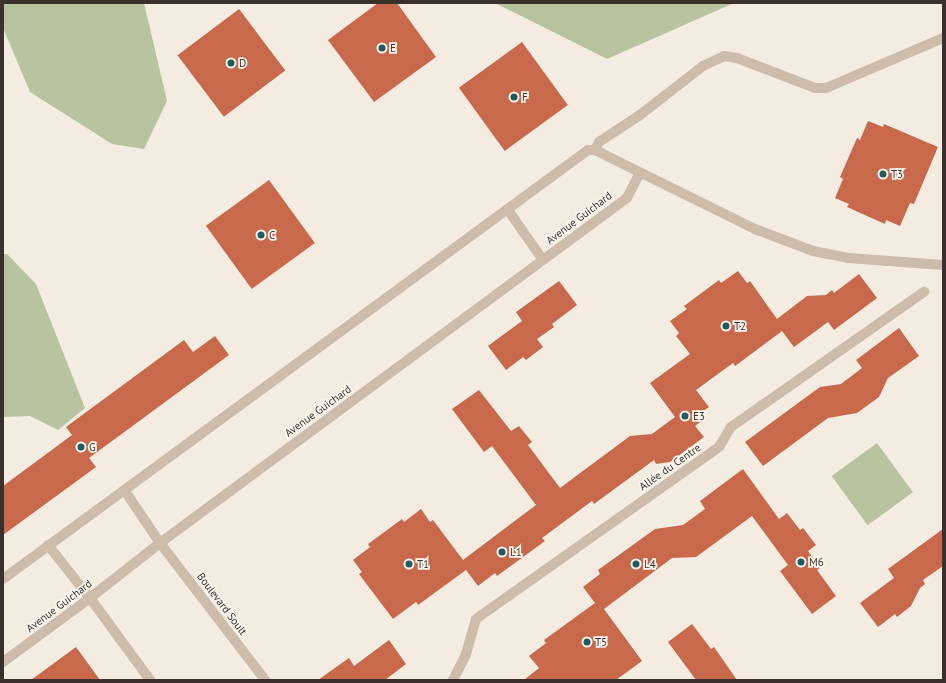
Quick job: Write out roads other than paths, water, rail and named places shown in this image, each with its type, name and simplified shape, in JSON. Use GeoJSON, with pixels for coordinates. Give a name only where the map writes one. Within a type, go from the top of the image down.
{"type":"FeatureCollection","features":[{"type":"Feature","properties":{"kind":"street"},"geometry":{"type":"LineString","coordinates":[[594,150],[599,142],[640,115],[703,66],[724,56],[737,58],[815,88],[826,88],[884,65],[943,38]]}},
{"type":"Feature","properties":{"kind":"street"},"geometry":{"type":"LineString","coordinates":[[3,580],[48,545],[125,491],[588,150],[594,150],[755,229],[813,251],[848,258],[943,266]]}},
{"type":"Feature","properties":{"kind":"street","name":"Avenue Guichard"},"geometry":{"type":"LineString","coordinates":[[3,662],[90,598],[160,543],[627,198],[640,173]]}},
{"type":"Feature","properties":{"kind":"street"},"geometry":{"type":"LineString","coordinates":[[508,210],[543,260]]}},
{"type":"Feature","properties":{"kind":"street","name":"Allée du Centre"},"geometry":{"type":"LineString","coordinates":[[453,680],[466,654],[476,619],[719,447],[731,427],[924,292]]}},
{"type":"Feature","properties":{"kind":"street","name":"Boulevard Soult"},"geometry":{"type":"LineString","coordinates":[[125,491],[160,543],[265,680]]}},
{"type":"Feature","properties":{"kind":"street"},"geometry":{"type":"LineString","coordinates":[[48,545],[90,598],[150,680]]}},
{"type":"Feature","properties":{"kind":"place","name":"E"},"geometry":{"type":"Point","coordinates":[382,48]}},
{"type":"Feature","properties":{"kind":"place","name":"D"},"geometry":{"type":"Point","coordinates":[231,63]}},
{"type":"Feature","properties":{"kind":"place","name":"F"},"geometry":{"type":"Point","coordinates":[514,97]}},
{"type":"Feature","properties":{"kind":"place","name":"T3"},"geometry":{"type":"Point","coordinates":[883,174]}},
{"type":"Feature","properties":{"kind":"place","name":"C"},"geometry":{"type":"Point","coordinates":[261,235]}},
{"type":"Feature","properties":{"kind":"place","name":"T2"},"geometry":{"type":"Point","coordinates":[726,326]}},
{"type":"Feature","properties":{"kind":"place","name":"E3"},"geometry":{"type":"Point","coordinates":[685,416]}},
{"type":"Feature","properties":{"kind":"place","name":"G"},"geometry":{"type":"Point","coordinates":[81,447]}},
{"type":"Feature","properties":{"kind":"place","name":"L1"},"geometry":{"type":"Point","coordinates":[502,552]}},
{"type":"Feature","properties":{"kind":"place","name":"M6"},"geometry":{"type":"Point","coordinates":[801,562]}},
{"type":"Feature","properties":{"kind":"place","name":"T1"},"geometry":{"type":"Point","coordinates":[409,564]}},
{"type":"Feature","properties":{"kind":"place","name":"L4"},"geometry":{"type":"Point","coordinates":[636,564]}},
{"type":"Feature","properties":{"kind":"place","name":"T5"},"geometry":{"type":"Point","coordinates":[587,642]}}]}
